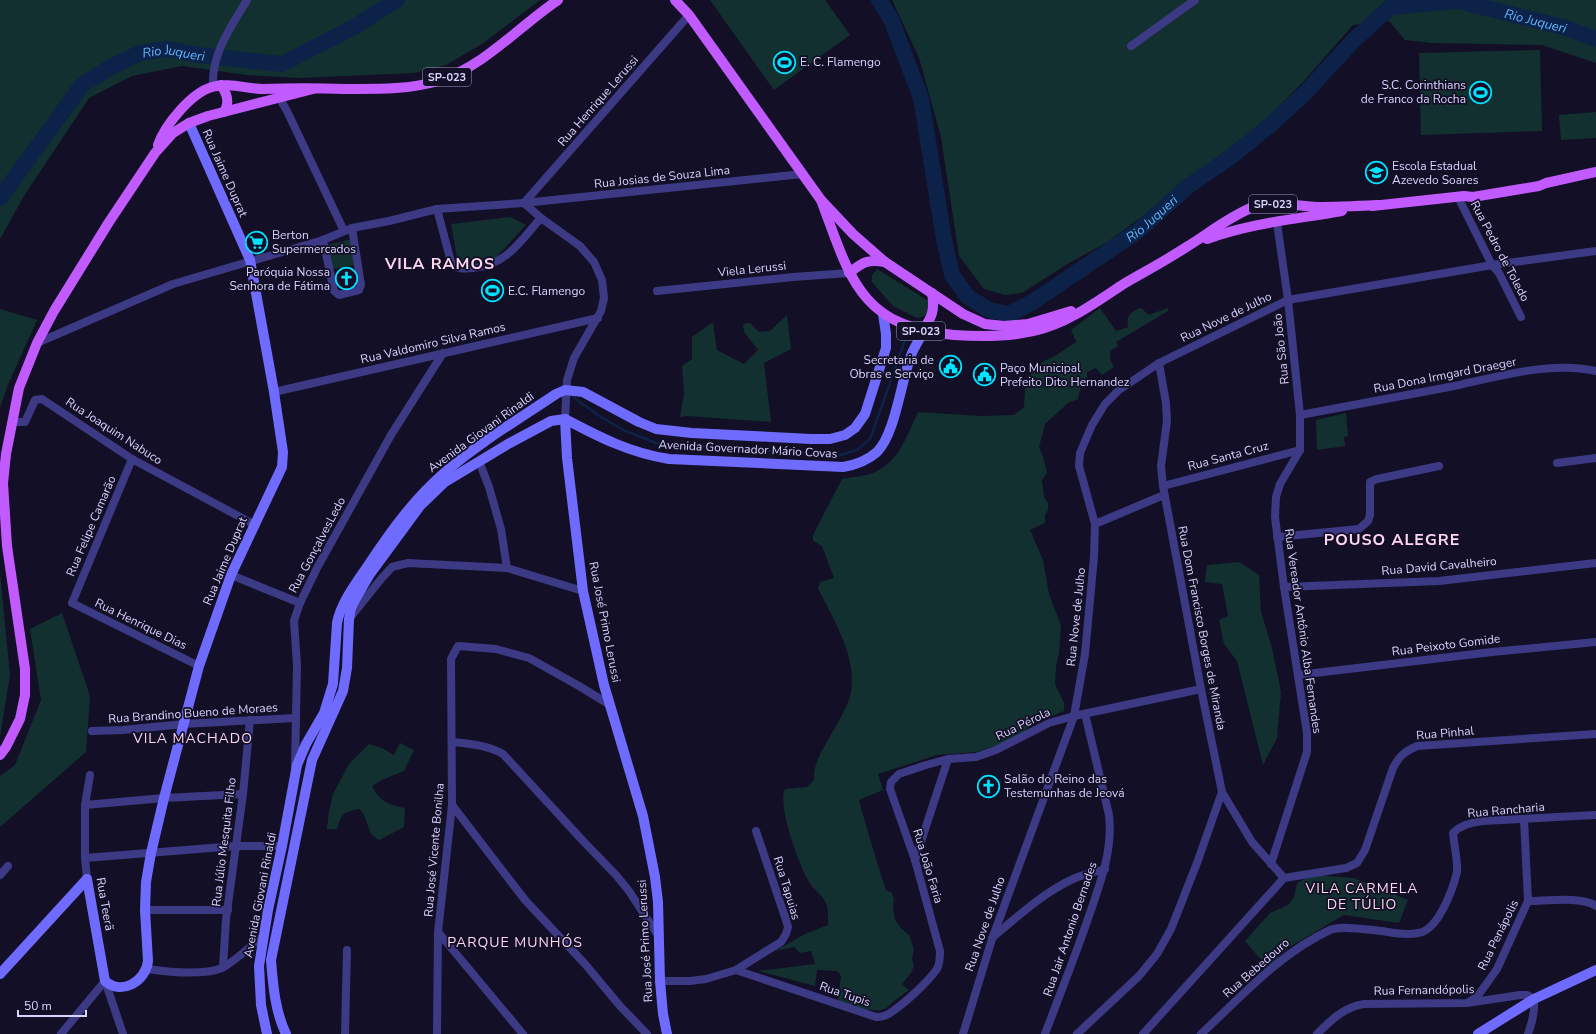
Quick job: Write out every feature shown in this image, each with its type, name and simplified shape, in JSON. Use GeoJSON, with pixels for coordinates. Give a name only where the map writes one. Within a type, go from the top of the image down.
{"type":"FeatureCollection","features":[{"type":"Feature","properties":{"kind":"main road","name":"SP-023"},"geometry":{"type":"LineString","coordinates":[[0,754],[6,746],[20,719],[25,695],[25,669],[8,546],[3,483],[6,454],[18,388],[37,343],[54,311],[105,228],[155,153],[166,130],[187,104],[196,96],[217,86],[372,90],[410,87],[438,81],[459,73],[483,59],[537,14],[558,0]]}},
{"type":"Feature","properties":{"kind":"main road","name":"SP-023"},"geometry":{"type":"LineString","coordinates":[[675,0],[689,15],[821,200],[853,234],[885,262],[963,314],[985,324],[1004,326],[1028,324],[1089,306]]}},
{"type":"Feature","properties":{"kind":"main road"},"geometry":{"type":"LineString","coordinates":[[217,86],[226,93],[228,99],[224,112]]}},
{"type":"Feature","properties":{"kind":"main road","name":"SP-023"},"geometry":{"type":"LineString","coordinates":[[155,153],[173,133],[189,123],[208,116],[313,89]]}},
{"type":"Feature","properties":{"kind":"main road"},"geometry":{"type":"LineString","coordinates":[[187,104],[189,123]]}},
{"type":"Feature","properties":{"kind":"main road"},"geometry":{"type":"LineString","coordinates":[[1461,196],[1477,190],[1538,180],[1546,183],[1595,174]]}},
{"type":"Feature","properties":{"kind":"main road","name":"SP-023"},"geometry":{"type":"LineString","coordinates":[[1181,250],[1228,231],[1378,205],[1461,196]]}},
{"type":"Feature","properties":{"kind":"main road","name":"SP-023"},"geometry":{"type":"LineString","coordinates":[[821,200],[849,273],[860,291],[883,314],[924,332],[967,336],[1002,336],[1035,331],[1059,323],[1235,216],[1252,208],[1275,204],[1320,207],[1378,205]]}},
{"type":"Feature","properties":{"kind":"main road"},"geometry":{"type":"LineString","coordinates":[[1277,222],[1287,216],[1320,207]]}},
{"type":"Feature","properties":{"kind":"main road"},"geometry":{"type":"LineString","coordinates":[[849,273],[867,260],[885,262]]}},
{"type":"Feature","properties":{"kind":"main road","name":"SP-023"},"geometry":{"type":"LineString","coordinates":[[924,332],[933,314],[934,307],[932,293]]}},
{"type":"Feature","properties":{"kind":"street"},"geometry":{"type":"LineString","coordinates":[[217,86],[215,63],[219,48],[247,0]]}},
{"type":"Feature","properties":{"kind":"street"},"geometry":{"type":"LineString","coordinates":[[1131,46],[1195,0]]}},
{"type":"Feature","properties":{"kind":"street","name":"Rua Henrique Lerussi"},"geometry":{"type":"LineString","coordinates":[[524,203],[689,15]]}},
{"type":"Feature","properties":{"kind":"street"},"geometry":{"type":"LineString","coordinates":[[273,88],[279,97],[344,231]]}},
{"type":"Feature","properties":{"kind":"street","name":"Rua Jaime Duprat"},"geometry":{"type":"LineString","coordinates":[[147,969],[148,961],[145,910],[146,882],[164,798],[199,666],[231,575],[282,467],[283,452],[274,392],[250,260],[189,123]]}},
{"type":"Feature","properties":{"kind":"street","name":"Rua Josias de Souza Lima"},"geometry":{"type":"LineString","coordinates":[[37,343],[160,288],[250,260],[323,240],[352,228],[389,221],[437,209],[524,203],[803,174]]}},
{"type":"Feature","properties":{"kind":"street","name":"Rua Pedro de Toledo"},"geometry":{"type":"LineString","coordinates":[[1461,196],[1492,265],[1499,273],[1521,317]]}},
{"type":"Feature","properties":{"kind":"street","name":"Rua José Primo Lerussi"},"geometry":{"type":"LineString","coordinates":[[524,203],[541,218],[580,246],[594,262],[602,280],[604,298],[601,311],[574,358],[565,390],[567,465],[583,591],[610,705],[643,816],[656,877],[660,981],[663,1014],[667,1034]]}},
{"type":"Feature","properties":{"kind":"street"},"geometry":{"type":"LineString","coordinates":[[437,209],[451,262],[455,266],[462,269],[492,265],[502,260],[541,218]]}},
{"type":"Feature","properties":{"kind":"street","name":"Rua São João"},"geometry":{"type":"LineString","coordinates":[[1277,222],[1288,300],[1300,415],[1300,450]]}},
{"type":"Feature","properties":{"kind":"street"},"geometry":{"type":"LineString","coordinates":[[323,240],[334,291],[339,295],[359,290],[361,285],[352,228]]}},
{"type":"Feature","properties":{"kind":"street","name":"Rua Nove de Julho"},"geometry":{"type":"LineString","coordinates":[[963,1034],[992,939],[1074,716],[1085,654],[1094,557],[1095,524],[1079,466],[1080,453],[1092,425],[1104,404],[1119,390],[1158,364],[1288,300],[1492,265],[1596,251]]}},
{"type":"Feature","properties":{"kind":"street","name":"Viela Lerussi"},"geometry":{"type":"LineString","coordinates":[[657,291],[793,277],[849,273]]}},
{"type":"Feature","properties":{"kind":"street","name":"Avenida Governador Mário Covas"},"geometry":{"type":"LineString","coordinates":[[565,390],[583,392],[639,422],[656,429],[692,433],[830,439],[845,435],[855,428],[865,414],[886,348],[886,334],[883,314]]}},
{"type":"Feature","properties":{"kind":"street","name":"Rua Valdomiro Silva Ramos"},"geometry":{"type":"LineString","coordinates":[[274,392],[598,318]]}},
{"type":"Feature","properties":{"kind":"street","name":"Avenida Governador Mário Covas"},"geometry":{"type":"LineString","coordinates":[[565,419],[606,440],[647,455],[661,458],[835,467],[852,466],[877,452],[886,438],[912,354],[924,332]]}},
{"type":"Feature","properties":{"kind":"street","name":"Rua GonçalvesLedo"},"geometry":{"type":"LineString","coordinates":[[296,769],[295,718],[297,665],[294,621],[300,603],[317,568],[391,435],[444,353]]}},
{"type":"Feature","properties":{"kind":"street","name":"Rua Dom Francisco Borges de Miranda"},"geometry":{"type":"LineString","coordinates":[[1158,364],[1166,403],[1167,421],[1161,466],[1164,495],[1222,792],[1252,842],[1284,878]]}},
{"type":"Feature","properties":{"kind":"street","name":"Rua Dona Irmgard Draeger"},"geometry":{"type":"LineString","coordinates":[[1300,415],[1518,372],[1556,368],[1584,368],[1596,371]]}},
{"type":"Feature","properties":{"kind":"street","name":"Avenida Giovani Rinaldi"},"geometry":{"type":"LineString","coordinates":[[267,1034],[261,1005],[259,966],[268,910],[282,846],[296,769],[306,744],[324,713],[333,684],[339,613],[359,578],[387,537],[411,506],[444,472],[482,444],[556,394],[565,390]]}},
{"type":"Feature","properties":{"kind":"street","name":"Rua Joaquim Nabuco"},"geometry":{"type":"LineString","coordinates":[[12,422],[25,422],[35,400],[42,399],[132,459],[255,525]]}},
{"type":"Feature","properties":{"kind":"street","name":"Avenida Giovani Rinaldi"},"geometry":{"type":"LineString","coordinates":[[286,1034],[279,1014],[274,991],[271,960],[305,789],[311,766],[321,740],[344,691],[351,608],[370,574],[420,506],[445,482],[479,461],[551,422],[565,419]]}},
{"type":"Feature","properties":{"kind":"street","name":"Rua Santa Cruz"},"geometry":{"type":"LineString","coordinates":[[1163,486],[1300,450]]}},
{"type":"Feature","properties":{"kind":"street","name":"Rua Vereador Antônio Alba Fernandes"},"geometry":{"type":"LineString","coordinates":[[1271,864],[1307,752],[1307,733],[1284,587],[1275,517],[1276,498],[1280,484],[1300,450]]}},
{"type":"Feature","properties":{"kind":"street"},"geometry":{"type":"LineString","coordinates":[[1557,463],[1596,458]]}},
{"type":"Feature","properties":{"kind":"street","name":"Rua Felipe Camarão"},"geometry":{"type":"LineString","coordinates":[[72,603],[132,459]]}},
{"type":"Feature","properties":{"kind":"street"},"geometry":{"type":"LineString","coordinates":[[479,461],[489,487],[501,529],[507,568]]}},
{"type":"Feature","properties":{"kind":"street"},"geometry":{"type":"LineString","coordinates":[[1277,536],[1359,529],[1368,522],[1370,515],[1370,482],[1376,479],[1439,466]]}},
{"type":"Feature","properties":{"kind":"street"},"geometry":{"type":"LineString","coordinates":[[1095,524],[1164,495]]}},
{"type":"Feature","properties":{"kind":"street"},"geometry":{"type":"LineString","coordinates":[[338,619],[349,619],[392,567],[408,563],[507,568],[583,591]]}},
{"type":"Feature","properties":{"kind":"street","name":"Rua David Cavalheiro"},"geometry":{"type":"LineString","coordinates":[[1284,587],[1439,581],[1596,564]]}},
{"type":"Feature","properties":{"kind":"street"},"geometry":{"type":"LineString","coordinates":[[231,575],[300,603]]}},
{"type":"Feature","properties":{"kind":"street","name":"Rua Henrique Dias"},"geometry":{"type":"LineString","coordinates":[[72,603],[199,666]]}},
{"type":"Feature","properties":{"kind":"street","name":"Rua Peixoto Gomide"},"geometry":{"type":"LineString","coordinates":[[1298,675],[1492,652],[1596,642]]}},
{"type":"Feature","properties":{"kind":"street","name":"Rua José Vicente Bonilha"},"geometry":{"type":"LineString","coordinates":[[437,1034],[438,932],[452,805],[451,659],[458,646],[496,649],[529,658],[610,705]]}},
{"type":"Feature","properties":{"kind":"street","name":"Rua Pérola"},"geometry":{"type":"LineString","coordinates":[[890,789],[890,782],[899,774],[948,759],[976,757],[996,750],[1043,726],[1074,716],[1201,689]]}},
{"type":"Feature","properties":{"kind":"street","name":"Rua Jair Antonio Bernades"},"geometry":{"type":"LineString","coordinates":[[1045,1034],[1080,942],[1105,869],[1111,828],[1085,714]]}},
{"type":"Feature","properties":{"kind":"street","name":"Rua Brandino Bueno de Moraes"},"geometry":{"type":"LineString","coordinates":[[92,731],[295,718]]}},
{"type":"Feature","properties":{"kind":"street","name":"Rua Júlio Mesquita Filho"},"geometry":{"type":"LineString","coordinates":[[223,967],[228,910],[243,794],[250,720]]}},
{"type":"Feature","properties":{"kind":"street","name":"Rua Pinhal"},"geometry":{"type":"LineString","coordinates":[[1284,878],[1346,868],[1357,863],[1365,850],[1393,768],[1400,756],[1408,750],[1417,746],[1596,734]]}},
{"type":"Feature","properties":{"kind":"street"},"geometry":{"type":"LineString","coordinates":[[452,742],[485,746],[503,754],[616,875],[629,891],[659,938]]}},
{"type":"Feature","properties":{"kind":"street"},"geometry":{"type":"LineString","coordinates":[[296,769],[304,758],[309,761],[311,766]]}},
{"type":"Feature","properties":{"kind":"street"},"geometry":{"type":"LineString","coordinates":[[915,860],[948,759]]}},
{"type":"Feature","properties":{"kind":"street","name":"Rua Teerã"},"geometry":{"type":"LineString","coordinates":[[90,775],[84,805],[87,879],[105,981],[123,1034]]}},
{"type":"Feature","properties":{"kind":"street"},"geometry":{"type":"LineString","coordinates":[[293,785],[294,790],[297,793],[302,793],[305,789]]}},
{"type":"Feature","properties":{"kind":"street","name":"Rua João Faria"},"geometry":{"type":"LineString","coordinates":[[890,789],[915,860],[940,951]]}},
{"type":"Feature","properties":{"kind":"street"},"geometry":{"type":"LineString","coordinates":[[1077,1034],[1139,976],[1157,954],[1171,929],[1197,863],[1222,792]]}},
{"type":"Feature","properties":{"kind":"street"},"geometry":{"type":"LineString","coordinates":[[84,805],[164,798],[243,794]]}},
{"type":"Feature","properties":{"kind":"street"},"geometry":{"type":"LineString","coordinates":[[452,805],[524,900],[585,964],[620,1006],[647,1034]]}},
{"type":"Feature","properties":{"kind":"street","name":"Rua Rancharia"},"geometry":{"type":"LineString","coordinates":[[1333,929],[1360,928],[1419,934],[1432,926],[1443,912],[1457,871],[1454,833],[1459,827],[1465,824],[1483,821],[1596,815]]}},
{"type":"Feature","properties":{"kind":"street","name":"Rua Penápolis"},"geometry":{"type":"LineString","coordinates":[[1467,1003],[1477,997],[1496,969],[1528,901],[1524,819]]}},
{"type":"Feature","properties":{"kind":"street","name":"Rua Tapuias"},"geometry":{"type":"LineString","coordinates":[[660,981],[695,981],[736,970],[781,942],[788,927],[756,831]]}},
{"type":"Feature","properties":{"kind":"street"},"geometry":{"type":"LineString","coordinates":[[85,858],[236,846],[282,846]]}},
{"type":"Feature","properties":{"kind":"street"},"geometry":{"type":"LineString","coordinates":[[0,874],[8,866]]}},
{"type":"Feature","properties":{"kind":"street"},"geometry":{"type":"LineString","coordinates":[[992,939],[1030,906],[1055,889],[1076,878],[1105,869]]}},
{"type":"Feature","properties":{"kind":"street"},"geometry":{"type":"LineString","coordinates":[[1143,1034],[1284,878]]}},
{"type":"Feature","properties":{"kind":"street"},"geometry":{"type":"LineString","coordinates":[[0,974],[87,879]]}},
{"type":"Feature","properties":{"kind":"street"},"geometry":{"type":"LineString","coordinates":[[1528,901],[1574,900],[1592,903],[1596,906]]}},
{"type":"Feature","properties":{"kind":"street"},"geometry":{"type":"LineString","coordinates":[[145,910],[228,910]]}},
{"type":"Feature","properties":{"kind":"street","name":"Rua Bebedouro"},"geometry":{"type":"LineString","coordinates":[[1201,1034],[1285,957],[1312,938],[1333,929]]}},
{"type":"Feature","properties":{"kind":"street"},"geometry":{"type":"LineString","coordinates":[[438,932],[523,1034]]}},
{"type":"Feature","properties":{"kind":"street"},"geometry":{"type":"LineString","coordinates":[[61,1034],[105,981],[111,986],[120,988],[133,983],[143,976],[147,969],[200,972],[223,967],[264,935]]}},
{"type":"Feature","properties":{"kind":"street"},"geometry":{"type":"LineString","coordinates":[[345,1034],[347,950]]}},
{"type":"Feature","properties":{"kind":"street","name":"Rua Tupis"},"geometry":{"type":"LineString","coordinates":[[736,970],[876,1017],[883,1017],[890,1013],[924,983],[937,969],[940,961],[940,951]]}},
{"type":"Feature","properties":{"kind":"street"},"geometry":{"type":"LineString","coordinates":[[1478,1034],[1534,999],[1596,970]]}},
{"type":"Feature","properties":{"kind":"street","name":"Rua Fernandópolis"},"geometry":{"type":"LineString","coordinates":[[1322,1032],[1339,1014],[1352,1005],[1467,1003],[1520,995],[1527,995],[1534,999]]}},
{"type":"Feature","properties":{"kind":"street"},"geometry":{"type":"LineString","coordinates":[[1528,1034],[1534,1013],[1534,999]]}},
{"type":"Feature","properties":{"kind":"green space"},"geometry":{"type":"Polygon","coordinates":[[[0,0],[540,0],[482,44],[446,65],[414,73],[299,78],[247,75],[182,66],[132,76],[89,98],[24,196],[0,239],[0,0]]]}},
{"type":"Feature","properties":{"kind":"green space","name":"E. C. Flamengo"},"geometry":{"type":"Polygon","coordinates":[[[710,0],[825,0],[850,35],[774,90],[710,0]]]}},
{"type":"Feature","properties":{"kind":"green space"},"geometry":{"type":"Polygon","coordinates":[[[892,0],[1596,0],[1596,63],[1542,45],[1432,43],[1405,40],[1389,21],[1353,25],[1303,82],[1252,133],[1183,181],[1147,213],[1106,243],[1069,263],[1022,293],[1005,295],[984,289],[959,256],[941,137],[919,58],[892,0]]]}},
{"type":"Feature","properties":{"kind":"green space","name":"S.C. Corinthians de Franco da Rocha"},"geometry":{"type":"Polygon","coordinates":[[[1540,50],[1542,131],[1421,135],[1419,53],[1540,50]]]}},
{"type":"Feature","properties":{"kind":"green space"},"geometry":{"type":"Polygon","coordinates":[[[1596,112],[1596,138],[1561,140],[1559,115],[1596,112]]]}},
{"type":"Feature","properties":{"kind":"green space"},"geometry":{"type":"Polygon","coordinates":[[[511,217],[526,225],[492,262],[458,263],[451,224],[511,217]]]}},
{"type":"Feature","properties":{"kind":"green space"},"geometry":{"type":"Polygon","coordinates":[[[352,239],[355,265],[332,269],[327,245],[352,239]]]}},
{"type":"Feature","properties":{"kind":"green space"},"geometry":{"type":"Polygon","coordinates":[[[877,269],[930,302],[930,310],[925,316],[917,318],[893,306],[872,282],[872,275],[877,269]]]}},
{"type":"Feature","properties":{"kind":"green space"},"geometry":{"type":"Polygon","coordinates":[[[1100,308],[1116,331],[1128,327],[1130,314],[1137,309],[1141,308],[1149,315],[1168,308],[1168,311],[1116,342],[1118,346],[1110,351],[1110,359],[1114,367],[1102,375],[1096,368],[1087,372],[1087,378],[1081,385],[1078,399],[1068,403],[1045,424],[1039,447],[1047,473],[1042,480],[1044,497],[1048,503],[1048,510],[1045,515],[1045,523],[1030,530],[1043,560],[1049,594],[1061,626],[1055,684],[1064,703],[1064,711],[1033,724],[1012,741],[976,752],[937,755],[878,774],[883,790],[859,800],[886,890],[892,893],[894,900],[893,907],[895,920],[909,935],[914,950],[912,958],[914,966],[911,973],[902,984],[909,990],[888,1007],[874,1010],[861,1008],[838,1000],[841,976],[837,971],[817,970],[815,986],[758,971],[815,964],[811,951],[800,953],[794,947],[775,951],[805,934],[828,925],[826,904],[823,898],[809,882],[790,836],[786,821],[783,797],[785,789],[807,787],[814,780],[817,761],[846,708],[852,686],[849,657],[844,642],[818,588],[820,582],[834,578],[822,546],[813,541],[815,531],[842,479],[870,474],[888,464],[900,449],[918,412],[980,416],[1014,415],[1024,407],[1025,390],[1030,376],[1042,362],[1055,356],[1076,342],[1071,330],[1100,308]]]}},
{"type":"Feature","properties":{"kind":"green space"},"geometry":{"type":"Polygon","coordinates":[[[0,309],[37,320],[7,387],[0,408],[0,309]]]}},
{"type":"Feature","properties":{"kind":"green space"},"geometry":{"type":"Polygon","coordinates":[[[787,315],[791,349],[764,363],[771,422],[687,416],[680,417],[684,394],[682,366],[692,359],[692,337],[713,322],[717,350],[744,364],[758,350],[744,332],[743,324],[750,323],[759,332],[770,331],[787,315]]]}},
{"type":"Feature","properties":{"kind":"green space"},"geometry":{"type":"Polygon","coordinates":[[[1346,413],[1348,436],[1344,437],[1345,446],[1317,450],[1316,420],[1346,413]]]}},
{"type":"Feature","properties":{"kind":"green space"},"geometry":{"type":"Polygon","coordinates":[[[1239,562],[1259,575],[1261,612],[1272,648],[1281,692],[1277,738],[1263,765],[1237,661],[1224,644],[1219,620],[1228,616],[1222,584],[1205,582],[1207,565],[1239,562]]]}},
{"type":"Feature","properties":{"kind":"green space"},"geometry":{"type":"Polygon","coordinates":[[[0,572],[10,675],[0,737],[0,572]]]}},
{"type":"Feature","properties":{"kind":"green space"},"geometry":{"type":"Polygon","coordinates":[[[62,613],[90,696],[86,752],[0,827],[0,776],[15,765],[41,700],[30,629],[62,613]]]}},
{"type":"Feature","properties":{"kind":"green space"},"geometry":{"type":"Polygon","coordinates":[[[400,743],[414,750],[404,771],[372,786],[381,799],[385,802],[405,808],[404,827],[379,840],[371,834],[364,815],[360,809],[344,814],[337,829],[327,829],[333,794],[349,764],[369,744],[382,748],[394,755],[400,743]]]}},
{"type":"Feature","properties":{"kind":"green space"},"geometry":{"type":"Polygon","coordinates":[[[1312,875],[1354,878],[1408,900],[1399,923],[1344,915],[1286,949],[1271,966],[1262,961],[1245,941],[1270,913],[1288,905],[1294,897],[1297,883],[1312,875]]]}},
{"type":"Feature","properties":{"kind":"waterway","name":"Rio Juqueri"},"geometry":{"type":"LineString","coordinates":[[0,198],[82,85],[109,68],[140,53],[167,49],[198,55],[282,64],[354,27],[397,0]]}},
{"type":"Feature","properties":{"kind":"waterway","name":"Rio Juqueri"},"geometry":{"type":"LineString","coordinates":[[879,0],[891,19],[921,98],[944,239],[952,275],[967,296],[989,310],[1009,314],[1031,303],[1138,231],[1187,187],[1232,156],[1269,126],[1306,92],[1352,42],[1390,7],[1458,1],[1566,28],[1596,39]]}},
{"type":"Feature","properties":{"kind":"waterway"},"geometry":{"type":"LineString","coordinates":[[573,397],[598,415],[623,430],[656,443],[806,454],[840,455],[857,450],[870,439],[907,335]]}},
{"type":"Feature","properties":{"kind":"place","name":"E. C. Flamengo"},"geometry":{"type":"Point","coordinates":[784,62]}},
{"type":"Feature","properties":{"kind":"place","name":"S.C. Corinthians de Franco da Rocha"},"geometry":{"type":"Point","coordinates":[1481,92]}},
{"type":"Feature","properties":{"kind":"place","name":"Escola Estadual Azevedo Soares"},"geometry":{"type":"Point","coordinates":[1377,173]}},
{"type":"Feature","properties":{"kind":"place","name":"Berton Supermercados"},"geometry":{"type":"Point","coordinates":[256,242]}},
{"type":"Feature","properties":{"kind":"place","name":"Paróquia Nossa Senhora de Fátima"},"geometry":{"type":"Point","coordinates":[346,279]}},
{"type":"Feature","properties":{"kind":"place","name":"E.C. Flamengo"},"geometry":{"type":"Point","coordinates":[492,291]}},
{"type":"Feature","properties":{"kind":"place","name":"Secretaria de Obras e Serviço"},"geometry":{"type":"Point","coordinates":[950,367]}},
{"type":"Feature","properties":{"kind":"place","name":"Paço Municipal Prefeito Dito Hernandez"},"geometry":{"type":"Point","coordinates":[984,375]}},
{"type":"Feature","properties":{"kind":"place","name":"Salão do Reino das Testemunhas de Jeová"},"geometry":{"type":"Point","coordinates":[989,786]}},
{"type":"Feature","properties":{"kind":"district","name":"VILA RAMOS"},"geometry":{"type":"Point","coordinates":[440,263]}},
{"type":"Feature","properties":{"kind":"district","name":"POUSO ALEGRE"},"geometry":{"type":"Point","coordinates":[1392,539]}},
{"type":"Feature","properties":{"kind":"district","name":"VILA MACHADO"},"geometry":{"type":"Point","coordinates":[193,738]}},
{"type":"Feature","properties":{"kind":"district","name":"VILA CARMELA DE TÚLIO"},"geometry":{"type":"Point","coordinates":[1362,896]}},
{"type":"Feature","properties":{"kind":"district","name":"PARQUE MUNHÓS"},"geometry":{"type":"Point","coordinates":[515,942]}}]}
